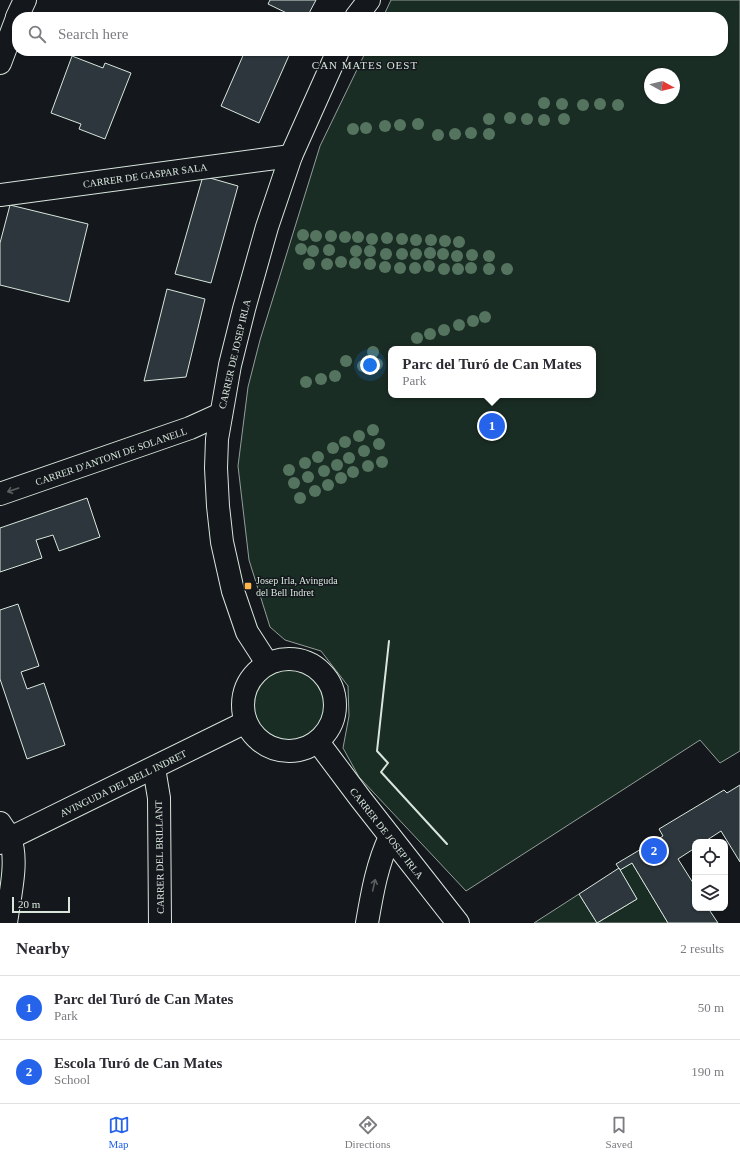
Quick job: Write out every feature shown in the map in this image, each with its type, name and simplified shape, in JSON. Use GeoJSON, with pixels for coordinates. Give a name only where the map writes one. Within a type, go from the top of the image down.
{"type":"FeatureCollection","features":[{"type":"Feature","properties":{"kind":"street"},"geometry":{"type":"LineString","coordinates":[[19,12],[25,0]]}},
{"type":"Feature","properties":{"kind":"street"},"geometry":{"type":"LineString","coordinates":[[360,12],[369,0]]}},
{"type":"Feature","properties":{"kind":"street"},"geometry":{"type":"LineString","coordinates":[[0,63],[12,31]]}},
{"type":"Feature","properties":{"kind":"street","name":"CARRER DE JOSEP IRLA"},"geometry":{"type":"LineString","coordinates":[[267,663],[248,632],[233,591],[222,542],[216,468],[217,438],[230,365],[267,227],[291,156],[336,56]]}},
{"type":"Feature","properties":{"kind":"street","name":"CARRER DE GASPAR SALA"},"geometry":{"type":"LineString","coordinates":[[0,195],[291,156]]}},
{"type":"Feature","properties":{"kind":"street","name":"CARRER D'ANTONI DE SOLANELL"},"geometry":{"type":"LineString","coordinates":[[0,494],[190,428],[221,414]]}},
{"type":"Feature","properties":{"kind":"street"},"geometry":{"type":"LineString","coordinates":[[285,658],[302,660],[312,664],[325,674],[330,682],[335,697],[336,710],[331,725],[318,742],[303,750],[283,751],[267,746],[260,742],[246,722],[242,706],[243,694],[250,679],[256,671],[267,663],[285,658]]}},
{"type":"Feature","properties":{"kind":"street","name":"AVINGUDA DEL BELL INDRET"},"geometry":{"type":"LineString","coordinates":[[3,835],[154,768],[246,722]]}},
{"type":"Feature","properties":{"kind":"street","name":"CARRER DE JOSEP IRLA"},"geometry":{"type":"LineString","coordinates":[[318,742],[458,923]]}},
{"type":"Feature","properties":{"kind":"street","name":"CARRER DEL BRILLANT"},"geometry":{"type":"LineString","coordinates":[[154,768],[159,798],[160,923]]}},
{"type":"Feature","properties":{"kind":"street"},"geometry":{"type":"LineString","coordinates":[[3,835],[14,857],[6,923]]}},
{"type":"Feature","properties":{"kind":"street"},"geometry":{"type":"LineString","coordinates":[[367,923],[374,884],[390,837]]}},
{"type":"Feature","properties":{"kind":"green space"},"geometry":{"type":"Polygon","coordinates":[[[391,0],[740,0],[740,751],[720,763],[700,740],[466,891],[359,777],[343,748],[349,716],[348,686],[321,651],[285,640],[270,627],[249,560],[238,466],[248,387],[260,340],[320,146],[364,56],[728,56],[728,12],[385,12],[391,0]]]}},
{"type":"Feature","properties":{"kind":"green space"},"geometry":{"type":"Polygon","coordinates":[[[289,670],[302,673],[314,680],[321,692],[324,705],[321,718],[314,730],[302,737],[289,740],[276,737],[264,730],[257,718],[254,705],[257,692],[264,680],[276,673],[289,670]]]}},
{"type":"Feature","properties":{"kind":"green space"},"geometry":{"type":"Polygon","coordinates":[[[632,863],[668,923],[597,923],[637,899],[620,870],[632,863]]]}},
{"type":"Feature","properties":{"kind":"green space"},"geometry":{"type":"Polygon","coordinates":[[[579,894],[597,923],[534,923],[579,894]]]}},
{"type":"Feature","properties":{"kind":"building"},"geometry":{"type":"Polygon","coordinates":[[[270,0],[316,0],[310,12],[285,12],[268,4],[270,0]]]}},
{"type":"Feature","properties":{"kind":"building"},"geometry":{"type":"Polygon","coordinates":[[[72,56],[103,68],[105,63],[131,73],[105,139],[79,129],[81,124],[51,113],[72,56]]]}},
{"type":"Feature","properties":{"kind":"building"},"geometry":{"type":"Polygon","coordinates":[[[243,56],[289,56],[259,123],[221,106],[243,56]]]}},
{"type":"Feature","properties":{"kind":"building"},"geometry":{"type":"Polygon","coordinates":[[[203,176],[238,186],[211,283],[175,274],[203,176]]]}},
{"type":"Feature","properties":{"kind":"building"},"geometry":{"type":"Polygon","coordinates":[[[10,205],[88,224],[69,302],[0,285],[0,243],[10,205]]]}},
{"type":"Feature","properties":{"kind":"building"},"geometry":{"type":"Polygon","coordinates":[[[167,289],[205,299],[186,377],[144,381],[167,289]]]}},
{"type":"Feature","properties":{"kind":"building"},"geometry":{"type":"Polygon","coordinates":[[[87,498],[100,537],[59,551],[53,535],[36,540],[42,558],[0,572],[0,528],[87,498]]]}},
{"type":"Feature","properties":{"kind":"building"},"geometry":{"type":"Polygon","coordinates":[[[18,604],[39,666],[21,672],[27,689],[44,683],[65,745],[27,759],[0,679],[0,610],[18,604]]]}},
{"type":"Feature","properties":{"kind":"building"},"geometry":{"type":"Polygon","coordinates":[[[740,785],[740,862],[728,842],[728,839],[726,839],[721,831],[709,839],[692,839],[692,850],[678,859],[692,881],[692,911],[710,911],[718,923],[668,923],[632,863],[620,870],[616,864],[663,836],[659,829],[724,790],[727,793],[740,785]]]}},
{"type":"Feature","properties":{"kind":"building"},"geometry":{"type":"Polygon","coordinates":[[[619,868],[637,899],[597,923],[579,894],[619,868]]]}},
{"type":"Feature","properties":{"kind":"wall"},"geometry":{"type":"LineString","coordinates":[[389,641],[377,751],[388,763],[381,772],[447,844]]}},
{"type":"Feature","properties":{"kind":"place","name":"Parc del Turó de Can Mates"},"geometry":{"type":"Point","coordinates":[492,426]}},
{"type":"Feature","properties":{"kind":"place","name":"Josep Irla, Avinguda del Bell Indret"},"geometry":{"type":"Point","coordinates":[248,586]}},
{"type":"Feature","properties":{"kind":"place","name":"Escola Turó de Can Mates"},"geometry":{"type":"Point","coordinates":[654,851]}},
{"type":"Feature","properties":{"kind":"district","name":"CAN MATES OEST"},"geometry":{"type":"Point","coordinates":[365,65]}}]}
